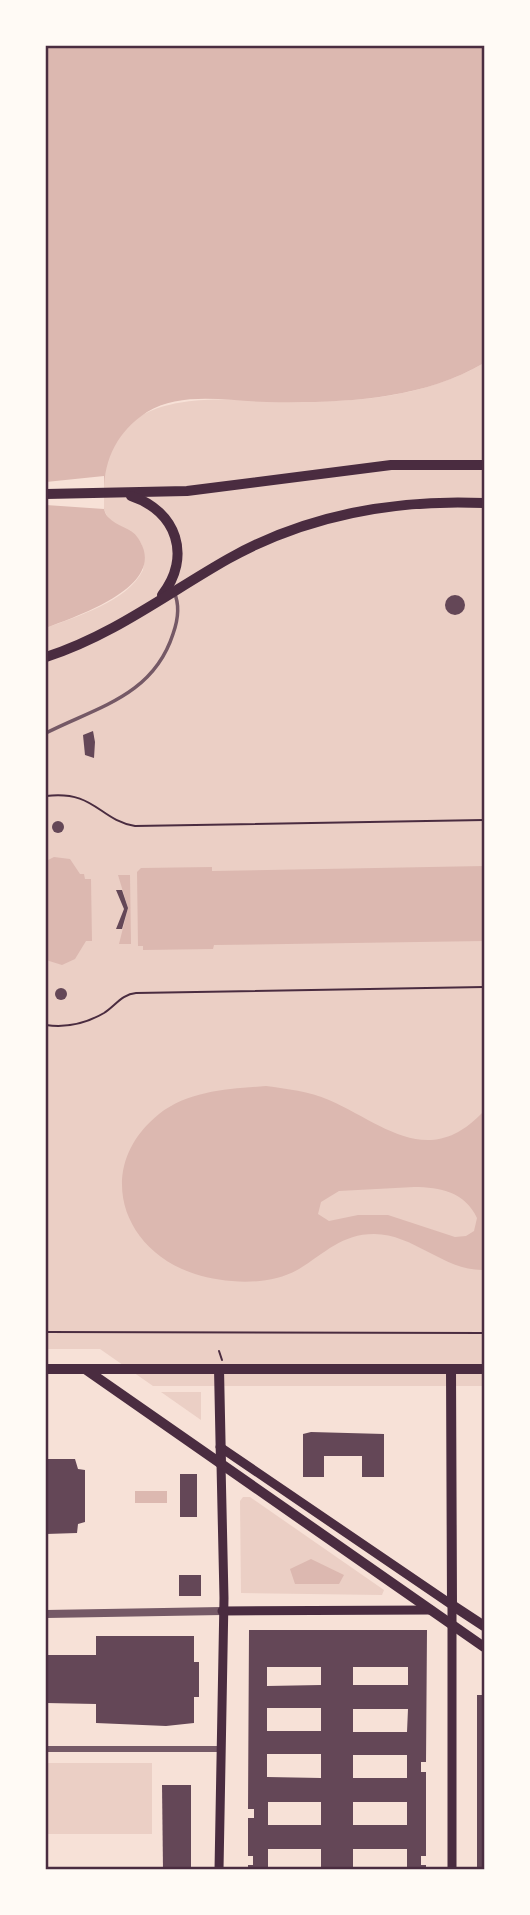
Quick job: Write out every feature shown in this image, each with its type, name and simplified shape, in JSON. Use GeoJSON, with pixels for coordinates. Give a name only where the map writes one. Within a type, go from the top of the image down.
{"type":"FeatureCollection","features":[{"type":"Feature","properties":{"kind":"main road"},"geometry":{"type":"LineString","coordinates":[[46,494],[124,494],[219,488],[368,466],[485,465]]}},
{"type":"Feature","properties":{"kind":"main road"},"geometry":{"type":"LineString","coordinates":[[124,494],[147,502],[162,512],[177,541],[176,572],[155,603]]}},
{"type":"Feature","properties":{"kind":"main road"},"geometry":{"type":"LineString","coordinates":[[46,657],[96,637],[240,553],[309,524],[399,505],[485,503]]}},
{"type":"Feature","properties":{"kind":"main road"},"geometry":{"type":"LineString","coordinates":[[46,1369],[485,1369]]}},
{"type":"Feature","properties":{"kind":"main road"},"geometry":{"type":"LineString","coordinates":[[85,1369],[485,1647]]}},
{"type":"Feature","properties":{"kind":"main road"},"geometry":{"type":"LineString","coordinates":[[219,1369],[222,1611],[219,1870]]}},
{"type":"Feature","properties":{"kind":"main road"},"geometry":{"type":"LineString","coordinates":[[451,1369],[452,1870]]}},
{"type":"Feature","properties":{"kind":"main road"},"geometry":{"type":"LineString","coordinates":[[220,1447],[485,1626]]}},
{"type":"Feature","properties":{"kind":"main road"},"geometry":{"type":"LineString","coordinates":[[222,1611],[431,1610]]}},
{"type":"Feature","properties":{"kind":"street"},"geometry":{"type":"LineString","coordinates":[[46,1614],[222,1611]]}},
{"type":"Feature","properties":{"kind":"street"},"geometry":{"type":"LineString","coordinates":[[46,1749],[220,1749]]}},
{"type":"Feature","properties":{"kind":"lane"},"geometry":{"type":"LineString","coordinates":[[46,733],[100,708],[140,686],[150,676],[176,627],[178,610],[174,591]]}},
{"type":"Feature","properties":{"kind":"path"},"geometry":{"type":"LineString","coordinates":[[46,796],[83,799],[121,822],[135,826],[485,820]]}},
{"type":"Feature","properties":{"kind":"path"},"geometry":{"type":"LineString","coordinates":[[46,1025],[80,1024],[104,1012],[130,993],[485,987]]}},
{"type":"Feature","properties":{"kind":"path"},"geometry":{"type":"LineString","coordinates":[[46,1332],[485,1333]]}},
{"type":"Feature","properties":{"kind":"shaded area"},"geometry":{"type":"Polygon","coordinates":[[[46,46],[484,46],[484,363],[433,385],[379,397],[323,402],[190,399],[175,401],[147,412],[128,428],[115,446],[107,468],[104,492],[106,515],[132,531],[138,538],[145,555],[142,571],[116,596],[78,616],[46,628],[46,46]]]}},
{"type":"Feature","properties":{"kind":"shaded area"},"geometry":{"type":"Polygon","coordinates":[[[484,363],[484,1386],[153,1386],[100,1349],[46,1349],[46,628],[100,607],[125,591],[143,570],[144,555],[138,538],[111,521],[104,510],[103,476],[113,445],[128,426],[147,413],[170,405],[222,400],[318,402],[379,397],[441,383],[484,363]]]}},
{"type":"Feature","properties":{"kind":"shaded area"},"geometry":{"type":"Polygon","coordinates":[[[54,857],[70,859],[80,874],[84,874],[85,879],[91,879],[92,941],[86,941],[75,959],[62,965],[46,960],[46,861],[54,857]]]}},
{"type":"Feature","properties":{"kind":"shaded area"},"geometry":{"type":"Polygon","coordinates":[[[484,866],[484,941],[214,945],[213,949],[143,950],[143,946],[138,946],[137,872],[141,868],[212,867],[212,871],[484,866]]]}},
{"type":"Feature","properties":{"kind":"shaded area"},"geometry":{"type":"Polygon","coordinates":[[[118,875],[130,875],[131,944],[119,944],[128,908],[118,875]]]}},
{"type":"Feature","properties":{"kind":"shaded area"},"geometry":{"type":"Polygon","coordinates":[[[266,1086],[314,1094],[388,1130],[426,1140],[444,1138],[464,1128],[484,1111],[484,1270],[456,1265],[402,1240],[374,1234],[343,1241],[288,1275],[262,1281],[234,1281],[195,1274],[169,1262],[149,1246],[134,1227],[125,1204],[122,1181],[127,1158],[139,1135],[159,1114],[184,1100],[210,1092],[266,1086]],[[424,1187],[339,1191],[321,1202],[318,1214],[329,1221],[358,1215],[388,1215],[455,1237],[466,1236],[474,1231],[477,1218],[466,1202],[451,1193],[424,1187]]]}},
{"type":"Feature","properties":{"kind":"shaded area"},"geometry":{"type":"Polygon","coordinates":[[[161,1392],[201,1392],[201,1420],[161,1392]]]}},
{"type":"Feature","properties":{"kind":"shaded area"},"geometry":{"type":"Polygon","coordinates":[[[135,1491],[167,1491],[167,1503],[135,1503],[135,1491]]]}},
{"type":"Feature","properties":{"kind":"shaded area"},"geometry":{"type":"Polygon","coordinates":[[[243,1497],[250,1497],[384,1590],[382,1595],[241,1593],[240,1501],[243,1497]]]}},
{"type":"Feature","properties":{"kind":"shaded area"},"geometry":{"type":"Polygon","coordinates":[[[311,1559],[344,1575],[339,1584],[295,1584],[290,1569],[311,1559]]]}},
{"type":"Feature","properties":{"kind":"shaded area"},"geometry":{"type":"Polygon","coordinates":[[[46,1763],[152,1763],[152,1834],[46,1834],[46,1763]]]}},
{"type":"Feature","properties":{"kind":"pier"},"geometry":{"type":"Polygon","coordinates":[[[104,476],[104,509],[46,505],[46,482],[104,476]]]}},
{"type":"Feature","properties":{"kind":"building"},"geometry":{"type":"Polygon","coordinates":[[[451,595],[459,595],[465,605],[459,615],[451,615],[445,609],[445,601],[451,595]]]}},
{"type":"Feature","properties":{"kind":"building"},"geometry":{"type":"Polygon","coordinates":[[[93,731],[94,758],[85,755],[83,735],[93,731]]]}},
{"type":"Feature","properties":{"kind":"building"},"geometry":{"type":"Polygon","coordinates":[[[58,821],[64,827],[58,833],[52,827],[58,821]]]}},
{"type":"Feature","properties":{"kind":"building"},"geometry":{"type":"Polygon","coordinates":[[[116,890],[122,890],[128,908],[122,929],[116,929],[124,909],[116,890]]]}},
{"type":"Feature","properties":{"kind":"building"},"geometry":{"type":"Polygon","coordinates":[[[61,988],[67,994],[61,1000],[55,994],[61,988]]]}},
{"type":"Feature","properties":{"kind":"building"},"geometry":{"type":"Polygon","coordinates":[[[303,1434],[384,1434],[384,1477],[362,1477],[362,1456],[324,1456],[324,1477],[303,1477],[303,1434]]]}},
{"type":"Feature","properties":{"kind":"building"},"geometry":{"type":"Polygon","coordinates":[[[46,1459],[75,1459],[78,1469],[85,1470],[85,1522],[78,1524],[77,1533],[46,1534],[46,1459]]]}},
{"type":"Feature","properties":{"kind":"building"},"geometry":{"type":"Polygon","coordinates":[[[180,1474],[197,1474],[197,1517],[180,1517],[180,1474]]]}},
{"type":"Feature","properties":{"kind":"building"},"geometry":{"type":"Polygon","coordinates":[[[179,1575],[201,1575],[201,1596],[179,1596],[179,1575]]]}},
{"type":"Feature","properties":{"kind":"building"},"geometry":{"type":"Polygon","coordinates":[[[249,1630],[427,1630],[426,1762],[421,1762],[421,1772],[426,1772],[426,1856],[421,1856],[421,1865],[426,1865],[426,1870],[407,1870],[407,1849],[353,1849],[353,1870],[321,1870],[321,1849],[268,1849],[268,1870],[248,1870],[248,1865],[253,1865],[253,1856],[248,1856],[248,1818],[254,1818],[254,1809],[248,1809],[249,1630]],[[267,1667],[267,1686],[321,1685],[321,1667],[267,1667]],[[353,1667],[353,1685],[408,1685],[408,1667],[353,1667]],[[267,1708],[267,1731],[321,1731],[321,1708],[267,1708]],[[353,1709],[353,1732],[407,1732],[408,1709],[353,1709]],[[267,1754],[267,1777],[321,1778],[321,1754],[267,1754]],[[353,1755],[353,1778],[407,1778],[407,1755],[353,1755]],[[268,1802],[268,1825],[321,1825],[321,1802],[268,1802]],[[353,1802],[353,1825],[407,1825],[407,1802],[353,1802]]]}},
{"type":"Feature","properties":{"kind":"building"},"geometry":{"type":"Polygon","coordinates":[[[96,1636],[194,1636],[194,1662],[199,1662],[199,1697],[194,1697],[194,1723],[166,1726],[96,1723],[96,1704],[46,1703],[46,1655],[96,1655],[96,1636]]]}},
{"type":"Feature","properties":{"kind":"building"},"geometry":{"type":"Polygon","coordinates":[[[477,1695],[484,1695],[484,1870],[477,1870],[477,1695]]]}},
{"type":"Feature","properties":{"kind":"building"},"geometry":{"type":"Polygon","coordinates":[[[162,1785],[191,1785],[191,1870],[163,1870],[162,1785]]]}}]}
